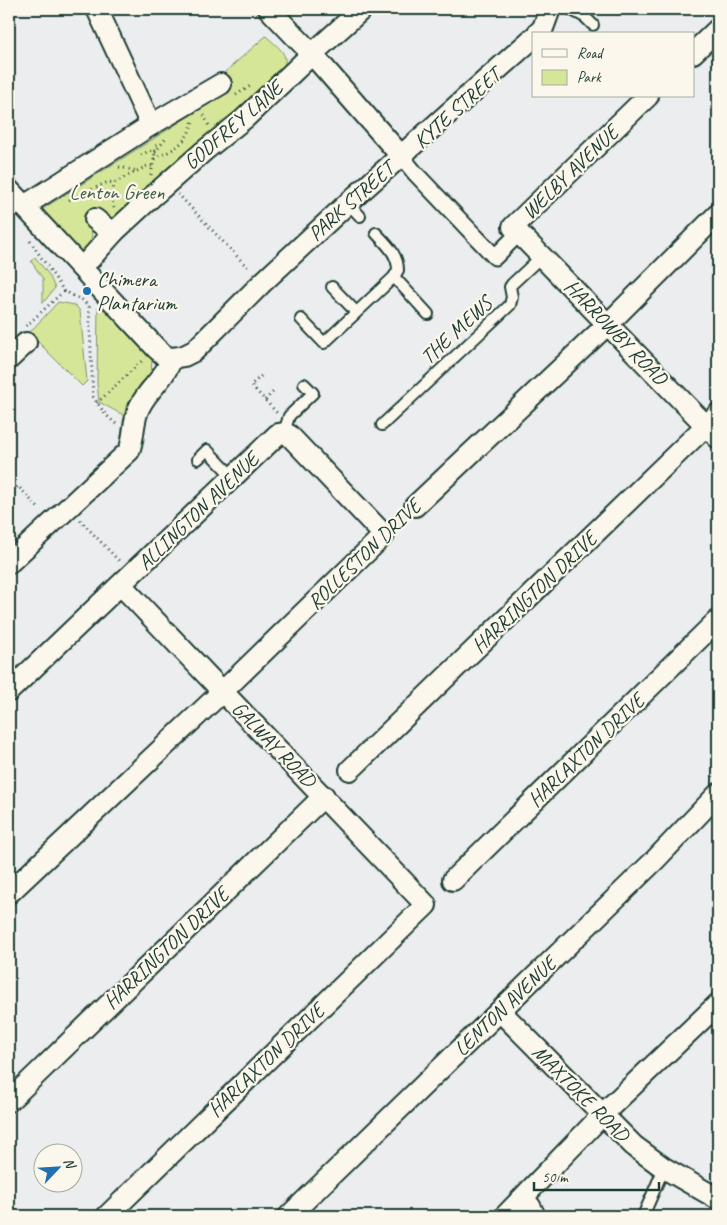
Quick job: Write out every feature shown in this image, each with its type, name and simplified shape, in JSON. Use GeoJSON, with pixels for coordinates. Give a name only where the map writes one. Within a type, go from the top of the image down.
{"type":"FeatureCollection","features":[{"type":"Feature","properties":{"kind":"street"},"geometry":{"type":"LineString","coordinates":[[97,9],[151,125]]}},
{"type":"Feature","properties":{"kind":"street","name":"PARK STREET"},"geometry":{"type":"LineString","coordinates":[[164,353],[184,356],[194,350],[262,283],[354,209],[402,157],[312,54],[269,9]]}},
{"type":"Feature","properties":{"kind":"street"},"geometry":{"type":"LineString","coordinates":[[312,54],[362,9]]}},
{"type":"Feature","properties":{"kind":"street"},"geometry":{"type":"LineString","coordinates":[[539,32],[543,28],[550,9]]}},
{"type":"Feature","properties":{"kind":"street"},"geometry":{"type":"LineString","coordinates":[[694,52],[718,29]]}},
{"type":"Feature","properties":{"kind":"street","name":"KYTE STREET"},"geometry":{"type":"LineString","coordinates":[[402,157],[532,39]]}},
{"type":"Feature","properties":{"kind":"street","name":"GODFREY LANE"},"geometry":{"type":"LineString","coordinates":[[90,258],[114,232],[204,151],[244,119],[312,54]]}},
{"type":"Feature","properties":{"kind":"street"},"geometry":{"type":"LineString","coordinates":[[13,196],[32,201],[151,125],[221,84]]}},
{"type":"Feature","properties":{"kind":"street","name":"WELBY AVENUE"},"geometry":{"type":"LineString","coordinates":[[516,230],[646,98]]}},
{"type":"Feature","properties":{"kind":"street"},"geometry":{"type":"LineString","coordinates":[[402,157],[495,258],[516,230]]}},
{"type":"Feature","properties":{"kind":"street"},"geometry":{"type":"LineString","coordinates":[[9,563],[129,451],[132,444],[133,428],[140,406],[164,375],[164,353],[13,196]]}},
{"type":"Feature","properties":{"kind":"street","name":"ROLLESTON DRIVE"},"geometry":{"type":"LineString","coordinates":[[415,506],[608,323],[718,214]]}},
{"type":"Feature","properties":{"kind":"street"},"geometry":{"type":"LineString","coordinates":[[95,219],[114,232]]}},
{"type":"Feature","properties":{"kind":"street","name":"HARROWBY ROAD"},"geometry":{"type":"LineString","coordinates":[[516,230],[714,426]]}},
{"type":"Feature","properties":{"kind":"street"},"geometry":{"type":"LineString","coordinates":[[9,359],[25,335]]}},
{"type":"Feature","properties":{"kind":"street","name":"HARRINGTON DRIVE"},"geometry":{"type":"LineString","coordinates":[[350,770],[714,426]]}},
{"type":"Feature","properties":{"kind":"street","name":"ROLLESTON DRIVE"},"geometry":{"type":"LineString","coordinates":[[9,893],[223,691],[384,535],[289,435],[284,433]]}},
{"type":"Feature","properties":{"kind":"street","name":"ALLINGTON AVENUE"},"geometry":{"type":"LineString","coordinates":[[9,691],[278,434],[284,433]]}},
{"type":"Feature","properties":{"kind":"street","name":"GALWAY ROAD"},"geometry":{"type":"LineString","coordinates":[[126,580],[223,691],[426,904]]}},
{"type":"Feature","properties":{"kind":"street","name":"HARLAXTON DRIVE"},"geometry":{"type":"LineString","coordinates":[[453,880],[718,620]]}},
{"type":"Feature","properties":{"kind":"street","name":"LENTON AVENUE"},"geometry":{"type":"LineString","coordinates":[[289,1216],[655,860],[718,794]]}},
{"type":"Feature","properties":{"kind":"street","name":"HARRINGTON DRIVE"},"geometry":{"type":"LineString","coordinates":[[9,1101],[324,796]]}},
{"type":"Feature","properties":{"kind":"street","name":"HARLAXTON DRIVE"},"geometry":{"type":"LineString","coordinates":[[107,1216],[426,904]]}},
{"type":"Feature","properties":{"kind":"street"},"geometry":{"type":"LineString","coordinates":[[505,1216],[602,1115],[718,1004]]}},
{"type":"Feature","properties":{"kind":"street","name":"MAXTOKE ROAD"},"geometry":{"type":"LineString","coordinates":[[500,1011],[634,1146],[664,1168],[718,1199]]}},
{"type":"Feature","properties":{"kind":"street"},"geometry":{"type":"LineString","coordinates":[[522,1199],[530,1206],[535,1216]]}},
{"type":"Feature","properties":{"kind":"lane"},"geometry":{"type":"LineString","coordinates":[[570,9],[585,17],[593,26]]}},
{"type":"Feature","properties":{"kind":"lane"},"geometry":{"type":"LineString","coordinates":[[301,319],[324,343],[394,277],[398,270],[396,257],[376,233]]}},
{"type":"Feature","properties":{"kind":"lane","name":"THE MEWS"},"geometry":{"type":"LineString","coordinates":[[382,425],[510,305],[512,297],[510,287],[542,256]]}},
{"type":"Feature","properties":{"kind":"lane"},"geometry":{"type":"LineString","coordinates":[[394,277],[428,314]]}},
{"type":"Feature","properties":{"kind":"lane"},"geometry":{"type":"LineString","coordinates":[[332,287],[356,312]]}},
{"type":"Feature","properties":{"kind":"lane"},"geometry":{"type":"LineString","coordinates":[[284,433],[289,416],[312,393],[304,384]]}},
{"type":"Feature","properties":{"kind":"lane"},"geometry":{"type":"LineString","coordinates":[[198,459],[207,450],[233,477]]}},
{"type":"Feature","properties":{"kind":"lane"},"geometry":{"type":"LineString","coordinates":[[643,1216],[664,1168]]}},
{"type":"Feature","properties":{"kind":"path"},"geometry":{"type":"LineString","coordinates":[[204,115],[209,127]]}},
{"type":"Feature","properties":{"kind":"path"},"geometry":{"type":"LineString","coordinates":[[153,160],[182,145],[194,118]]}},
{"type":"Feature","properties":{"kind":"path"},"geometry":{"type":"LineString","coordinates":[[151,125],[157,136],[151,186],[161,189],[262,283]]}},
{"type":"Feature","properties":{"kind":"path"},"geometry":{"type":"LineString","coordinates":[[67,202],[108,182],[114,184],[147,166],[152,166]]}},
{"type":"Feature","properties":{"kind":"path"},"geometry":{"type":"LineString","coordinates":[[25,335],[64,290],[82,300],[89,307],[93,397],[106,415],[118,425],[127,429],[133,428]]}},
{"type":"Feature","properties":{"kind":"path"},"geometry":{"type":"LineString","coordinates":[[97,404],[164,353]]}},
{"type":"Feature","properties":{"kind":"path"},"geometry":{"type":"LineString","coordinates":[[261,376],[251,385],[277,412]]}},
{"type":"Feature","properties":{"kind":"path"},"geometry":{"type":"LineString","coordinates":[[265,400],[274,391]]}},
{"type":"Feature","properties":{"kind":"path"},"geometry":{"type":"LineString","coordinates":[[9,494],[18,486],[52,524]]}},
{"type":"Feature","properties":{"kind":"path"},"geometry":{"type":"LineString","coordinates":[[80,520],[126,580]]}},
{"type":"Feature","properties":{"kind":"green space","name":"Lenton Green"},"geometry":{"type":"Polygon","coordinates":[[[266,36],[284,54],[285,63],[283,68],[128,215],[118,220],[94,211],[89,219],[92,233],[90,243],[76,263],[33,215],[229,91],[225,72],[266,36]]]}},
{"type":"Feature","properties":{"kind":"green space"},"geometry":{"type":"Polygon","coordinates":[[[35,257],[49,275],[55,288],[43,303],[43,279],[31,261],[35,257]]]}},
{"type":"Feature","properties":{"kind":"green space"},"geometry":{"type":"Polygon","coordinates":[[[58,302],[75,305],[80,311],[87,381],[82,386],[29,333],[58,302]]]}},
{"type":"Feature","properties":{"kind":"green space"},"geometry":{"type":"Polygon","coordinates":[[[98,307],[109,312],[152,359],[151,373],[141,383],[126,406],[125,416],[99,402],[97,383],[98,307]]]}},
{"type":"Feature","properties":{"kind":"place","name":"Chimera Plantarium"},"geometry":{"type":"Point","coordinates":[87,291]}}]}
